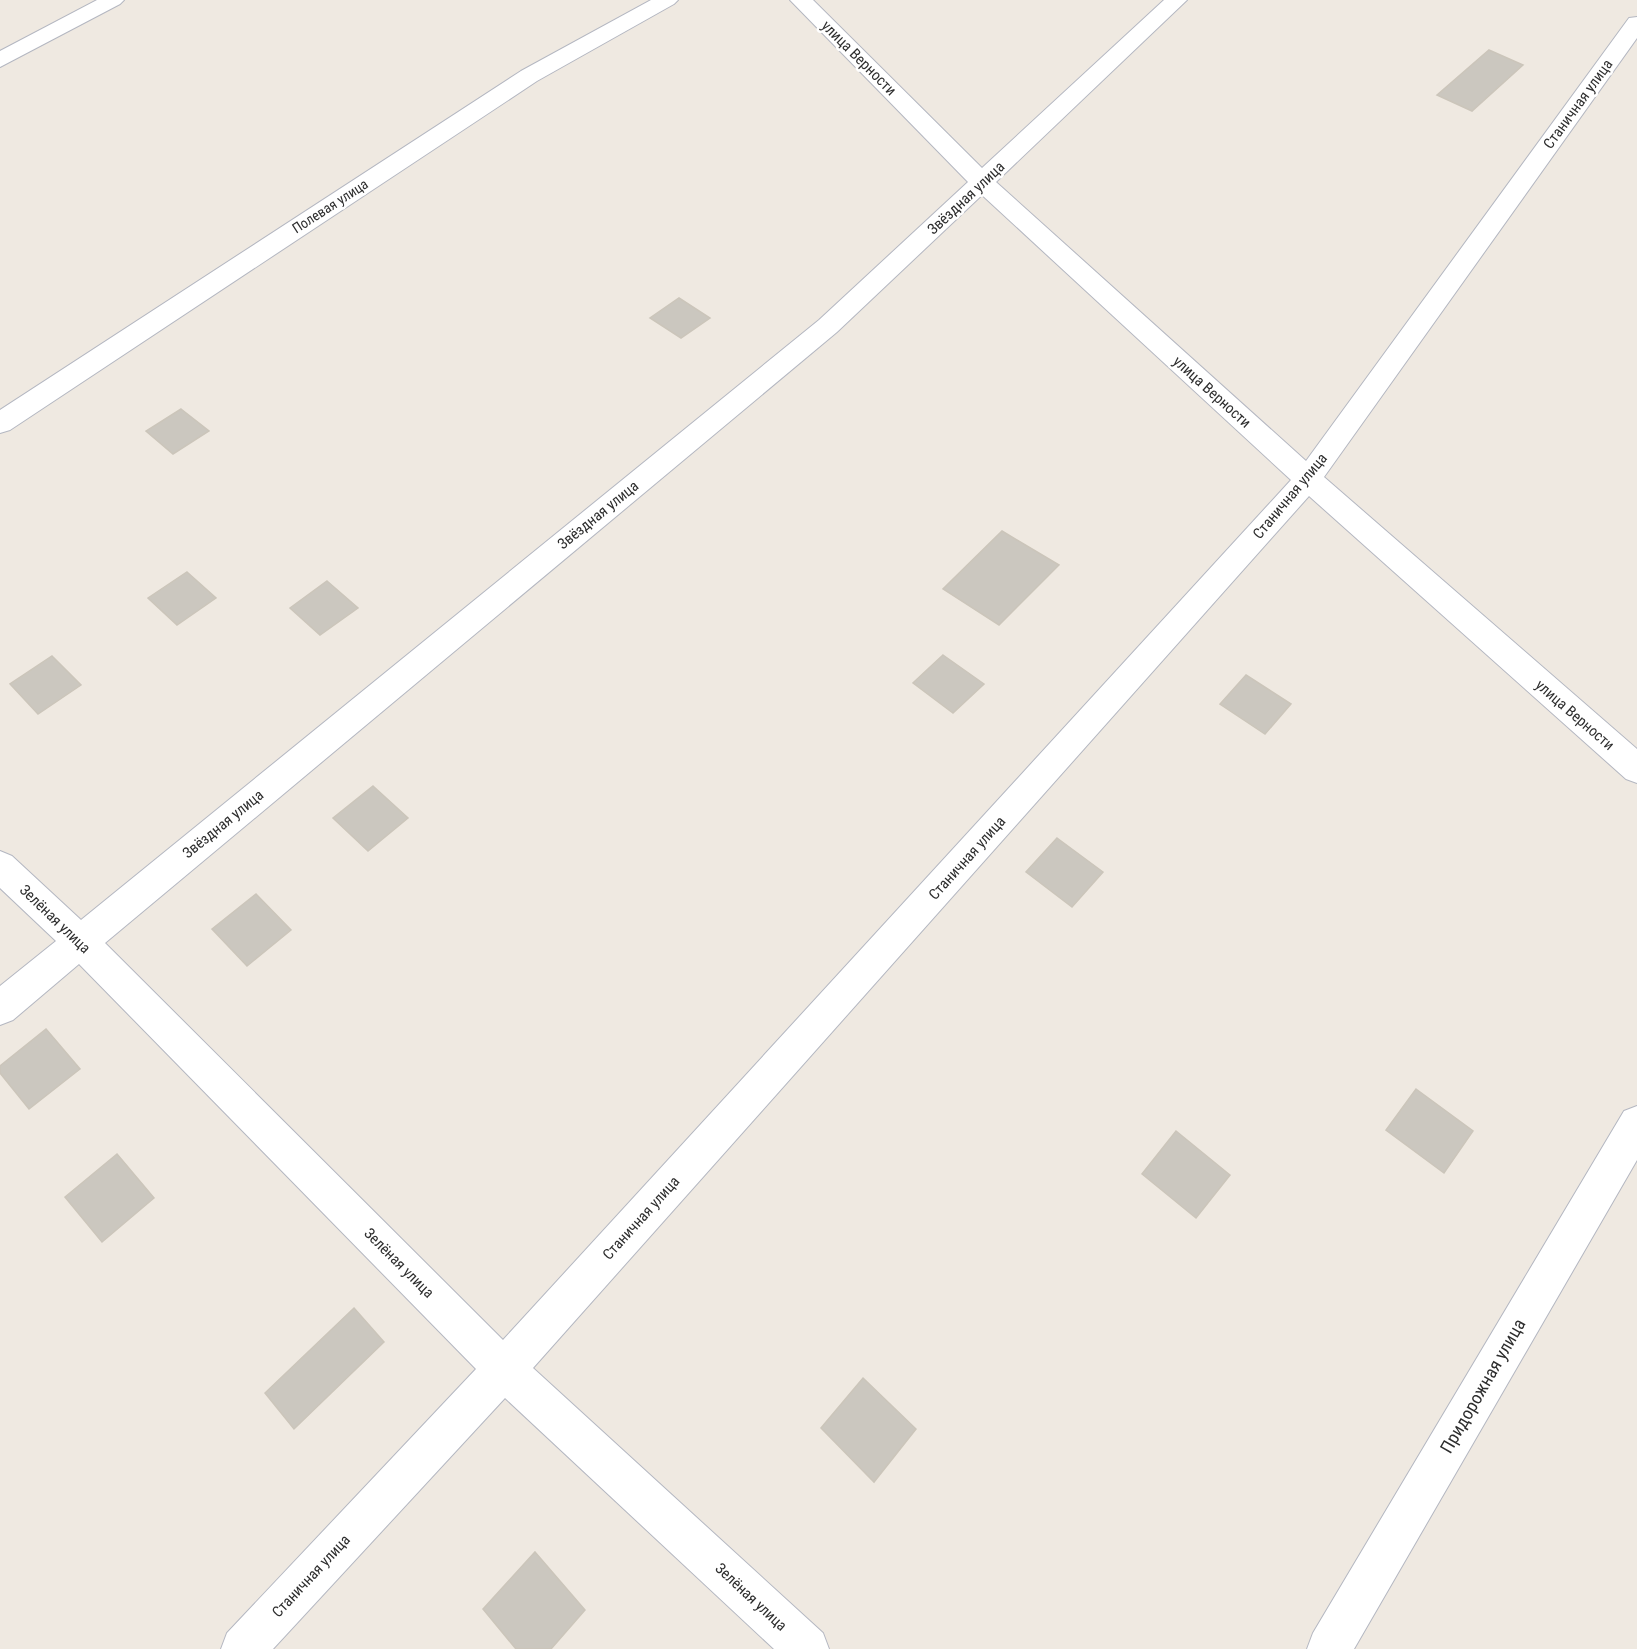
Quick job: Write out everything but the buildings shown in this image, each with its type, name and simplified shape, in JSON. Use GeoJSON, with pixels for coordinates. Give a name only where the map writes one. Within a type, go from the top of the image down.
{"type":"FeatureCollection","features":[{"type":"Feature","properties":{"kind":"street"},"geometry":{"type":"LineString","coordinates":[[0,60],[113,0]]}},
{"type":"Feature","properties":{"kind":"street","name":"Полевая улица"},"geometry":{"type":"LineString","coordinates":[[0,423],[529,76],[668,0]]}},
{"type":"Feature","properties":{"kind":"street","name":"улица Верности"},"geometry":{"type":"LineString","coordinates":[[801,0],[982,182],[1308,479],[1637,769]]}},
{"type":"Feature","properties":{"kind":"street","name":"Звёздная улица"},"geometry":{"type":"LineString","coordinates":[[0,1008],[828,326],[1176,0]]}},
{"type":"Feature","properties":{"kind":"street","name":"Станичная улица"},"geometry":{"type":"LineString","coordinates":[[243,1649],[504,1369],[1308,479],[1637,23]]}},
{"type":"Feature","properties":{"kind":"street","name":"Зелёная улица"},"geometry":{"type":"LineString","coordinates":[[0,866],[80,941],[504,1369],[807,1649]]}},
{"type":"Feature","properties":{"kind":"street","name":"Придорожная улица"},"geometry":{"type":"LineString","coordinates":[[1329,1649],[1637,1124]]}}]}
